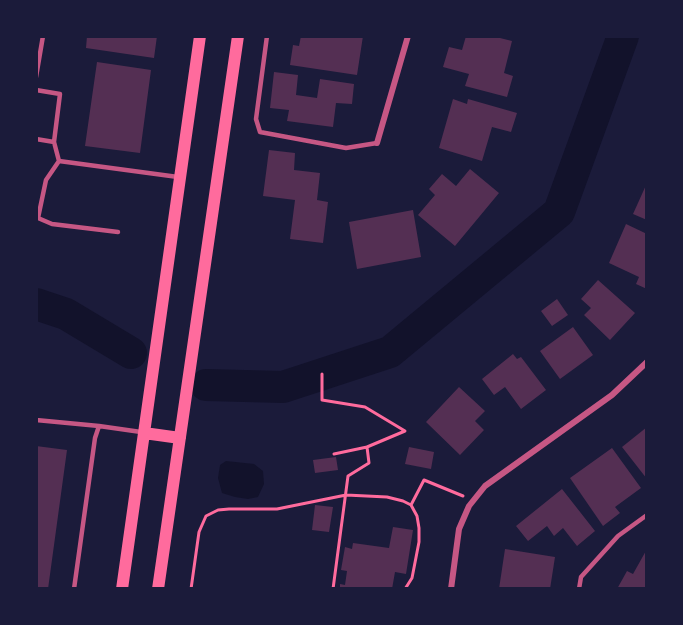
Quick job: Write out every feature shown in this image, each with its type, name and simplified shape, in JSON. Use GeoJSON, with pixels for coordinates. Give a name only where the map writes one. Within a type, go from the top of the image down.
{"type":"FeatureCollection","features":[{"type":"Feature","properties":{"kind":"main road"},"geometry":{"type":"LineString","coordinates":[[122,589],[200,36]]}},
{"type":"Feature","properties":{"kind":"main road"},"geometry":{"type":"LineString","coordinates":[[158,589],[238,36]]}},
{"type":"Feature","properties":{"kind":"main road"},"geometry":{"type":"LineString","coordinates":[[144,433],[180,438]]}},
{"type":"Feature","properties":{"kind":"street"},"geometry":{"type":"LineString","coordinates":[[377,143],[408,36]]}},
{"type":"Feature","properties":{"kind":"street"},"geometry":{"type":"LineString","coordinates":[[451,589],[459,529],[464,516],[484,486],[612,395],[647,362]]}},
{"type":"Feature","properties":{"kind":"lane"},"geometry":{"type":"LineString","coordinates":[[36,77],[43,36]]}},
{"type":"Feature","properties":{"kind":"lane"},"geometry":{"type":"LineString","coordinates":[[267,36],[256,119],[260,132],[346,148],[377,143]]}},
{"type":"Feature","properties":{"kind":"lane"},"geometry":{"type":"LineString","coordinates":[[36,90],[60,94],[54,142],[59,161],[46,180],[38,218],[52,224],[118,232]]}},
{"type":"Feature","properties":{"kind":"lane"},"geometry":{"type":"LineString","coordinates":[[36,139],[54,142]]}},
{"type":"Feature","properties":{"kind":"lane"},"geometry":{"type":"LineString","coordinates":[[59,161],[181,177]]}},
{"type":"Feature","properties":{"kind":"lane"},"geometry":{"type":"LineString","coordinates":[[36,420],[144,433]]}},
{"type":"Feature","properties":{"kind":"lane"},"geometry":{"type":"LineString","coordinates":[[74,589],[95,438],[99,426]]}},
{"type":"Feature","properties":{"kind":"lane"},"geometry":{"type":"LineString","coordinates":[[579,589],[581,577],[618,536],[647,515]]}},
{"type":"Feature","properties":{"kind":"path"},"geometry":{"type":"LineString","coordinates":[[322,374],[322,400],[365,407],[405,431],[367,447],[334,454]]}},
{"type":"Feature","properties":{"kind":"path"},"geometry":{"type":"LineString","coordinates":[[333,589],[348,476],[369,464],[367,447]]}},
{"type":"Feature","properties":{"kind":"path"},"geometry":{"type":"LineString","coordinates":[[411,506],[424,480],[473,501]]}},
{"type":"Feature","properties":{"kind":"path"},"geometry":{"type":"LineString","coordinates":[[191,589],[199,532],[206,516],[218,510],[277,509],[346,495],[387,497],[403,501],[411,506],[417,516],[419,542],[412,578],[405,589]]}},
{"type":"Feature","properties":{"kind":"shaded area"},"geometry":{"type":"Polygon","coordinates":[[[226,461],[254,464],[263,471],[264,484],[258,497],[248,499],[222,493],[218,478],[220,465],[226,461]]]}},
{"type":"Feature","properties":{"kind":"building"},"geometry":{"type":"Polygon","coordinates":[[[87,36],[157,36],[154,58],[86,48],[87,36]]]}},
{"type":"Feature","properties":{"kind":"building"},"geometry":{"type":"Polygon","coordinates":[[[301,36],[363,36],[357,75],[290,65],[293,45],[299,46],[301,36]]]}},
{"type":"Feature","properties":{"kind":"building"},"geometry":{"type":"Polygon","coordinates":[[[466,36],[492,36],[512,41],[504,73],[513,76],[507,97],[465,86],[469,74],[443,67],[449,47],[462,50],[466,36]]]}},
{"type":"Feature","properties":{"kind":"building"},"geometry":{"type":"Polygon","coordinates":[[[97,62],[151,70],[140,153],[85,146],[97,62]]]}},
{"type":"Feature","properties":{"kind":"building"},"geometry":{"type":"Polygon","coordinates":[[[274,72],[298,75],[296,95],[317,98],[320,79],[354,84],[352,104],[336,103],[333,127],[287,121],[289,110],[270,108],[274,72]]]}},
{"type":"Feature","properties":{"kind":"building"},"geometry":{"type":"Polygon","coordinates":[[[453,99],[467,104],[468,99],[517,113],[511,132],[492,127],[482,161],[439,148],[453,99]]]}},
{"type":"Feature","properties":{"kind":"building"},"geometry":{"type":"Polygon","coordinates":[[[269,150],[295,153],[294,170],[320,173],[317,200],[328,202],[323,243],[290,239],[295,200],[263,196],[269,150]]]}},
{"type":"Feature","properties":{"kind":"building"},"geometry":{"type":"Polygon","coordinates":[[[470,169],[499,193],[455,246],[418,215],[435,195],[429,189],[442,174],[456,186],[470,169]]]}},
{"type":"Feature","properties":{"kind":"building"},"geometry":{"type":"Polygon","coordinates":[[[647,183],[647,220],[633,214],[647,183]]]}},
{"type":"Feature","properties":{"kind":"building"},"geometry":{"type":"Polygon","coordinates":[[[413,210],[421,257],[357,269],[349,222],[413,210]]]}},
{"type":"Feature","properties":{"kind":"building"},"geometry":{"type":"Polygon","coordinates":[[[626,224],[647,234],[647,289],[636,284],[639,277],[609,263],[626,224]]]}},
{"type":"Feature","properties":{"kind":"building"},"geometry":{"type":"Polygon","coordinates":[[[598,280],[635,313],[610,340],[584,315],[591,308],[581,299],[598,280]]]}},
{"type":"Feature","properties":{"kind":"building"},"geometry":{"type":"Polygon","coordinates":[[[557,299],[568,315],[552,326],[541,311],[557,299]]]}},
{"type":"Feature","properties":{"kind":"building"},"geometry":{"type":"Polygon","coordinates":[[[573,327],[593,355],[560,379],[540,351],[573,327]]]}},
{"type":"Feature","properties":{"kind":"building"},"geometry":{"type":"Polygon","coordinates":[[[513,354],[517,359],[521,357],[546,390],[521,409],[505,387],[494,395],[482,379],[513,354]]]}},
{"type":"Feature","properties":{"kind":"building"},"geometry":{"type":"Polygon","coordinates":[[[459,387],[485,411],[475,421],[484,430],[460,455],[426,422],[459,387]]]}},
{"type":"Feature","properties":{"kind":"building"},"geometry":{"type":"Polygon","coordinates":[[[647,427],[647,479],[622,447],[647,427]]]}},
{"type":"Feature","properties":{"kind":"building"},"geometry":{"type":"Polygon","coordinates":[[[36,446],[67,450],[48,589],[36,589],[36,446]]]}},
{"type":"Feature","properties":{"kind":"building"},"geometry":{"type":"Polygon","coordinates":[[[409,447],[434,452],[431,469],[405,464],[409,447]]]}},
{"type":"Feature","properties":{"kind":"building"},"geometry":{"type":"Polygon","coordinates":[[[612,448],[641,488],[615,507],[620,513],[603,526],[570,478],[612,448]]]}},
{"type":"Feature","properties":{"kind":"building"},"geometry":{"type":"Polygon","coordinates":[[[336,457],[338,470],[315,473],[313,460],[336,457]]]}},
{"type":"Feature","properties":{"kind":"building"},"geometry":{"type":"Polygon","coordinates":[[[562,489],[595,531],[577,546],[563,528],[554,536],[547,526],[528,541],[516,526],[562,489]]]}},
{"type":"Feature","properties":{"kind":"building"},"geometry":{"type":"Polygon","coordinates":[[[315,505],[333,507],[329,532],[312,530],[315,505]]]}},
{"type":"Feature","properties":{"kind":"building"},"geometry":{"type":"Polygon","coordinates":[[[393,527],[413,530],[406,574],[395,572],[392,589],[340,589],[340,584],[345,585],[347,571],[341,570],[345,547],[352,549],[353,543],[389,548],[393,527]]]}},
{"type":"Feature","properties":{"kind":"building"},"geometry":{"type":"Polygon","coordinates":[[[505,549],[555,557],[550,589],[499,589],[505,549]]]}},
{"type":"Feature","properties":{"kind":"building"},"geometry":{"type":"Polygon","coordinates":[[[647,549],[647,589],[617,589],[627,571],[633,574],[647,549]]]}},
{"type":"Feature","properties":{"kind":"waterway"},"geometry":{"type":"LineString","coordinates":[[206,385],[283,387],[390,352],[559,212],[623,36]]}},
{"type":"Feature","properties":{"kind":"waterway"},"geometry":{"type":"LineString","coordinates":[[36,304],[66,314],[131,353]]}}]}
